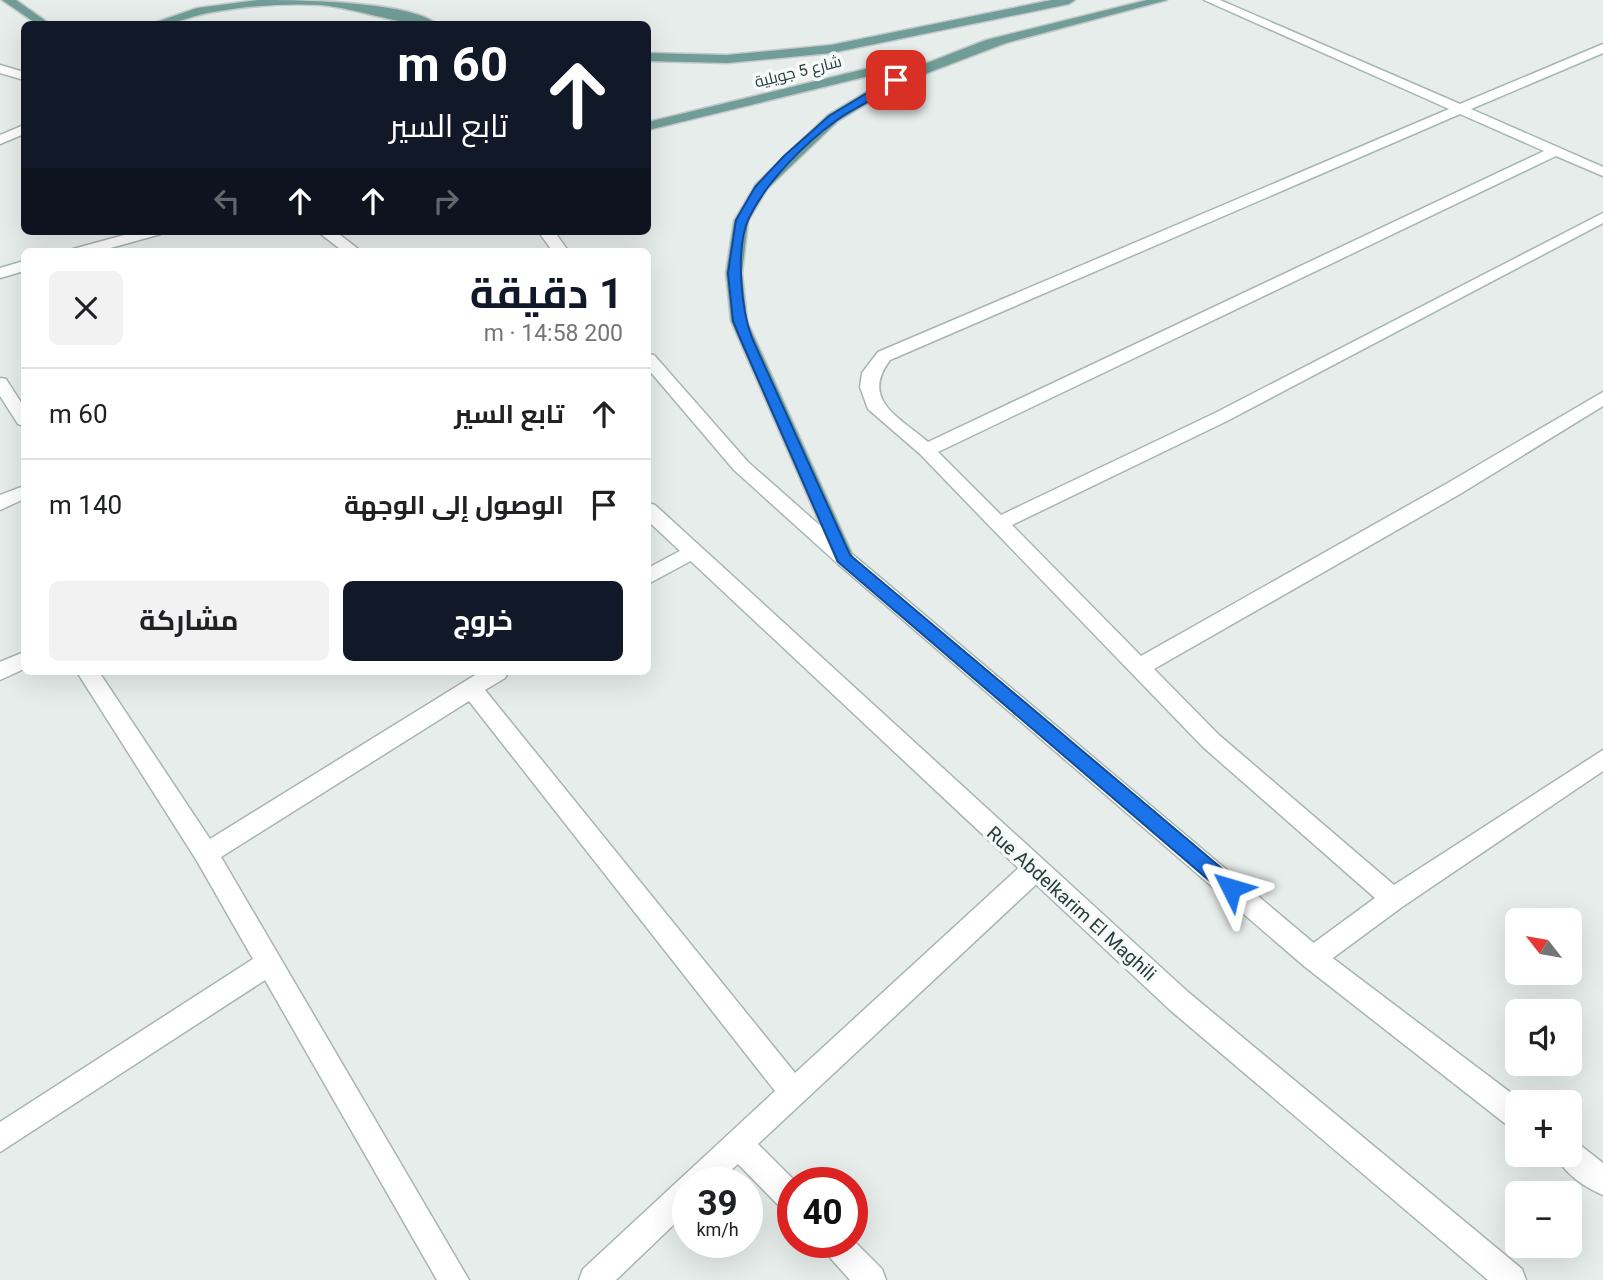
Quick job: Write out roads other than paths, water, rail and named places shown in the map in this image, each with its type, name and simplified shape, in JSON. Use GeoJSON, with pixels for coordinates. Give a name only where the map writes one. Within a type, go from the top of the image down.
{"type":"FeatureCollection","features":[{"type":"Feature","properties":{"kind":"main road"},"geometry":{"type":"LineString","coordinates":[[8,0],[40,21]]}},
{"type":"Feature","properties":{"kind":"main road","name":"شارع 5 جويلية"},"geometry":{"type":"LineString","coordinates":[[651,57],[727,59],[831,49],[1069,0]]}},
{"type":"Feature","properties":{"kind":"main road","name":"شارع 5 جويلية"},"geometry":{"type":"LineString","coordinates":[[651,124],[1161,0]]}},
{"type":"Feature","properties":{"kind":"main road"},"geometry":{"type":"LineString","coordinates":[[164,21],[235,4],[315,1],[420,21]]}},
{"type":"Feature","properties":{"kind":"main road"},"geometry":{"type":"LineString","coordinates":[[844,558],[739,321],[734,273],[741,220],[761,187],[788,158],[833,118],[896,80],[1002,40]]}},
{"type":"Feature","properties":{"kind":"street"},"geometry":{"type":"LineString","coordinates":[[1210,0],[1603,172]]}},
{"type":"Feature","properties":{"kind":"street"},"geometry":{"type":"LineString","coordinates":[[1393,899],[1211,741],[926,450],[874,405],[869,387],[871,373],[884,356],[1603,48]]}},
{"type":"Feature","properties":{"kind":"street"},"geometry":{"type":"LineString","coordinates":[[0,69],[21,75]]}},
{"type":"Feature","properties":{"kind":"street"},"geometry":{"type":"LineString","coordinates":[[0,140],[21,130]]}},
{"type":"Feature","properties":{"kind":"street"},"geometry":{"type":"LineString","coordinates":[[926,450],[1556,151]]}},
{"type":"Feature","properties":{"kind":"street"},"geometry":{"type":"LineString","coordinates":[[998,524],[1221,416],[1603,217]]}},
{"type":"Feature","properties":{"kind":"street"},"geometry":{"type":"LineString","coordinates":[[93,248],[141,235]]}},
{"type":"Feature","properties":{"kind":"street"},"geometry":{"type":"LineString","coordinates":[[331,235],[348,248]]}},
{"type":"Feature","properties":{"kind":"street"},"geometry":{"type":"LineString","coordinates":[[0,273],[21,267]]}},
{"type":"Feature","properties":{"kind":"street"},"geometry":{"type":"LineString","coordinates":[[651,362],[741,466],[844,558],[1313,958],[1505,1106]]}},
{"type":"Feature","properties":{"kind":"street"},"geometry":{"type":"LineString","coordinates":[[0,383],[21,415]]}},
{"type":"Feature","properties":{"kind":"street"},"geometry":{"type":"LineString","coordinates":[[1139,667],[1453,489],[1603,398]]}},
{"type":"Feature","properties":{"kind":"street"},"geometry":{"type":"LineString","coordinates":[[0,503],[21,493]]}},
{"type":"Feature","properties":{"kind":"street","name":"Rue Abdelkarim El Maghili"},"geometry":{"type":"LineString","coordinates":[[651,513],[1034,870],[1179,1001],[1511,1280]]}},
{"type":"Feature","properties":{"kind":"street"},"geometry":{"type":"LineString","coordinates":[[651,575],[691,552]]}},
{"type":"Feature","properties":{"kind":"street"},"geometry":{"type":"LineString","coordinates":[[0,672],[21,662]]}},
{"type":"Feature","properties":{"kind":"street"},"geometry":{"type":"LineString","coordinates":[[90,675],[206,853],[342,1092],[454,1280]]}},
{"type":"Feature","properties":{"kind":"street"},"geometry":{"type":"LineString","coordinates":[[206,853],[492,675]]}},
{"type":"Feature","properties":{"kind":"street"},"geometry":{"type":"LineString","coordinates":[[471,688],[794,1093]]}},
{"type":"Feature","properties":{"kind":"street"},"geometry":{"type":"LineString","coordinates":[[1313,958],[1393,899],[1603,759]]}},
{"type":"Feature","properties":{"kind":"street"},"geometry":{"type":"LineString","coordinates":[[713,1167],[1034,870]]}},
{"type":"Feature","properties":{"kind":"street"},"geometry":{"type":"LineString","coordinates":[[0,1138],[270,962]]}},
{"type":"Feature","properties":{"kind":"street"},"geometry":{"type":"LineString","coordinates":[[738,1143],[777,1183]]}},
{"type":"Feature","properties":{"kind":"street"},"geometry":{"type":"LineString","coordinates":[[1582,1164],[1603,1181]]}},
{"type":"Feature","properties":{"kind":"street"},"geometry":{"type":"LineString","coordinates":[[594,1280],[672,1206]]}},
{"type":"Feature","properties":{"kind":"street"},"geometry":{"type":"LineString","coordinates":[[850,1258],[871,1280]]}}]}
